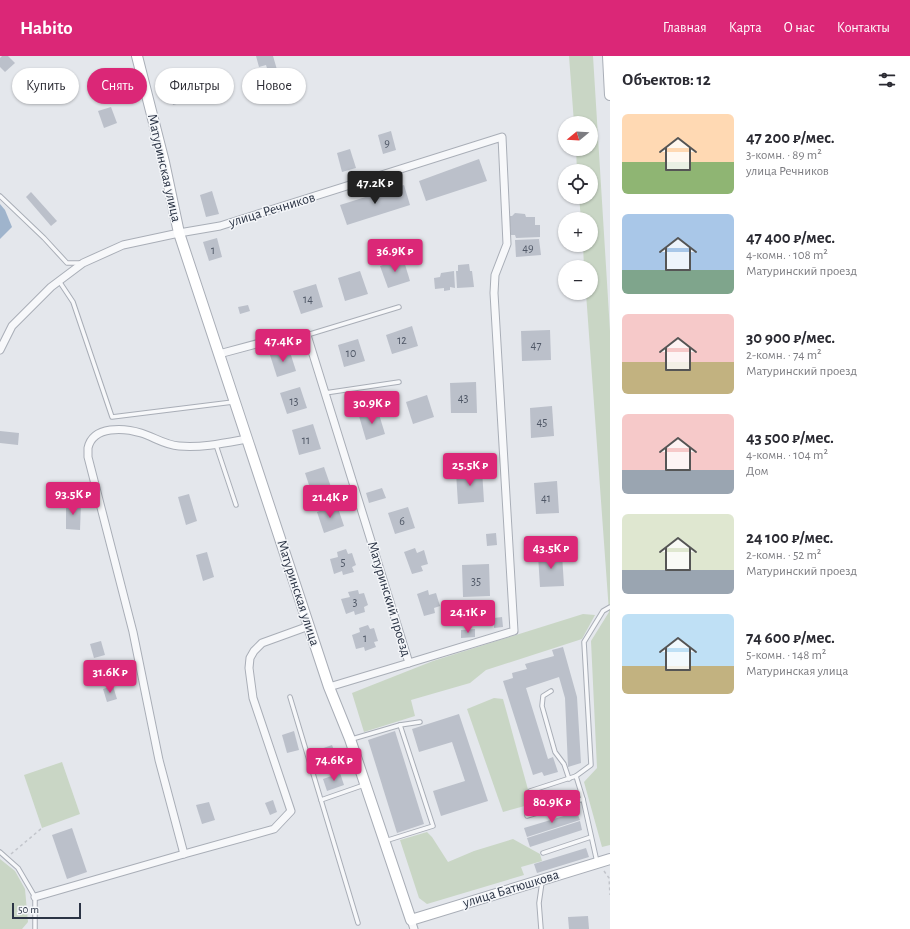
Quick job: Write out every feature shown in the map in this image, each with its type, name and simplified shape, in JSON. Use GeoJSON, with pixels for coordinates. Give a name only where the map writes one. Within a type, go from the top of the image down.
{"type":"FeatureCollection","features":[{"type":"Feature","properties":{"kind":"street","name":"Матуринская улица"},"geometry":{"type":"LineString","coordinates":[[137,56],[164,162],[179,232],[329,687],[350,739],[413,924]]}},
{"type":"Feature","properties":{"kind":"street"},"geometry":{"type":"LineString","coordinates":[[608,60],[610,95]]}},
{"type":"Feature","properties":{"kind":"street","name":"улица Речников"},"geometry":{"type":"LineString","coordinates":[[179,232],[220,226],[502,138],[507,244],[495,275],[494,292],[514,631],[409,663]]}},
{"type":"Feature","properties":{"kind":"street","name":"Матуринская улица"},"geometry":{"type":"LineString","coordinates":[[0,350],[12,326],[51,287],[83,263],[123,245],[179,232]]}},
{"type":"Feature","properties":{"kind":"street"},"geometry":{"type":"LineString","coordinates":[[219,354],[282,337],[306,335]]}},
{"type":"Feature","properties":{"kind":"street","name":"Матуринский проезд"},"geometry":{"type":"LineString","coordinates":[[306,335],[409,663],[329,687]]}},
{"type":"Feature","properties":{"kind":"street"},"geometry":{"type":"LineString","coordinates":[[184,854],[159,760],[133,632],[88,457],[88,447],[94,438],[101,432],[114,429],[127,429],[142,433],[159,441],[179,446],[216,445],[247,439]]}},
{"type":"Feature","properties":{"kind":"street"},"geometry":{"type":"LineString","coordinates":[[35,897],[274,829],[291,811],[253,698],[249,668],[250,658],[254,651],[262,643],[309,626]]}},
{"type":"Feature","properties":{"kind":"street","name":"улица Батюшкова"},"geometry":{"type":"LineString","coordinates":[[413,924],[542,879],[605,862]]}},
{"type":"Feature","properties":{"kind":"lane"},"geometry":{"type":"LineString","coordinates":[[0,196],[44,238],[67,263],[83,263]]}},
{"type":"Feature","properties":{"kind":"lane"},"geometry":{"type":"LineString","coordinates":[[59,281],[73,302],[112,417],[234,402]]}},
{"type":"Feature","properties":{"kind":"lane"},"geometry":{"type":"LineString","coordinates":[[306,335],[399,307]]}},
{"type":"Feature","properties":{"kind":"lane"},"geometry":{"type":"LineString","coordinates":[[325,394],[399,382]]}},
{"type":"Feature","properties":{"kind":"lane"},"geometry":{"type":"LineString","coordinates":[[216,445],[236,505]]}},
{"type":"Feature","properties":{"kind":"lane"},"geometry":{"type":"LineString","coordinates":[[530,792],[576,776],[591,765],[584,642],[603,611],[610,607]]}},
{"type":"Feature","properties":{"kind":"lane"},"geometry":{"type":"LineString","coordinates":[[551,691],[543,696],[542,706],[555,752],[564,764],[569,779]]}},
{"type":"Feature","properties":{"kind":"lane"},"geometry":{"type":"LineString","coordinates":[[290,697],[358,923]]}},
{"type":"Feature","properties":{"kind":"lane"},"geometry":{"type":"LineString","coordinates":[[350,739],[420,722]]}},
{"type":"Feature","properties":{"kind":"lane"},"geometry":{"type":"LineString","coordinates":[[384,842],[433,826],[400,726]]}},
{"type":"Feature","properties":{"kind":"lane"},"geometry":{"type":"LineString","coordinates":[[576,776],[583,799],[591,837],[605,862]]}},
{"type":"Feature","properties":{"kind":"lane"},"geometry":{"type":"LineString","coordinates":[[321,800],[365,785]]}},
{"type":"Feature","properties":{"kind":"lane"},"geometry":{"type":"LineString","coordinates":[[527,816],[583,799]]}},
{"type":"Feature","properties":{"kind":"lane"},"geometry":{"type":"LineString","coordinates":[[542,853],[591,837]]}},
{"type":"Feature","properties":{"kind":"lane"},"geometry":{"type":"LineString","coordinates":[[0,852],[18,868],[35,897],[34,929]]}},
{"type":"Feature","properties":{"kind":"lane"},"geometry":{"type":"LineString","coordinates":[[541,929],[539,903],[542,879]]}},
{"type":"Feature","properties":{"kind":"path"},"geometry":{"type":"LineString","coordinates":[[7,858],[42,828]]}},
{"type":"Feature","properties":{"kind":"path"},"geometry":{"type":"LineString","coordinates":[[609,878],[610,895]]}},
{"type":"Feature","properties":{"kind":"green space"},"geometry":{"type":"Polygon","coordinates":[[[569,56],[593,56],[597,116],[573,116],[569,56]]]}},
{"type":"Feature","properties":{"kind":"green space"},"geometry":{"type":"Polygon","coordinates":[[[598,137],[610,331],[610,845],[602,847],[584,782],[597,768],[591,641],[609,612],[587,300],[598,300],[598,260],[584,260],[583,252],[598,252],[598,212],[580,212],[580,204],[598,204],[598,164],[577,164],[576,156],[598,156],[598,137]]]}},
{"type":"Feature","properties":{"kind":"green space"},"geometry":{"type":"Polygon","coordinates":[[[583,614],[595,615],[582,639],[486,670],[470,683],[411,700],[415,716],[364,732],[352,693],[433,661],[583,614]]]}},
{"type":"Feature","properties":{"kind":"green space"},"geometry":{"type":"Polygon","coordinates":[[[494,698],[503,699],[532,804],[503,812],[467,709],[494,698]]]}},
{"type":"Feature","properties":{"kind":"green space"},"geometry":{"type":"Polygon","coordinates":[[[62,762],[80,814],[42,828],[24,775],[62,762]]]}},
{"type":"Feature","properties":{"kind":"green space"},"geometry":{"type":"Polygon","coordinates":[[[427,832],[432,837],[448,862],[474,851],[513,839],[540,854],[542,861],[521,867],[524,875],[427,904],[419,898],[400,840],[427,832]]]}},
{"type":"Feature","properties":{"kind":"green space"},"geometry":{"type":"Polygon","coordinates":[[[0,859],[15,871],[25,889],[28,922],[22,929],[0,929],[0,859]]]}},
{"type":"Feature","properties":{"kind":"water"},"geometry":{"type":"Polygon","coordinates":[[[0,204],[5,210],[12,227],[0,239],[0,204]]]}},
{"type":"Feature","properties":{"kind":"building"},"geometry":{"type":"Polygon","coordinates":[[[2,56],[8,56],[15,63],[5,72],[0,67],[0,58],[2,56]]]}},
{"type":"Feature","properties":{"kind":"building"},"geometry":{"type":"Polygon","coordinates":[[[256,56],[273,56],[277,68],[267,68],[266,65],[259,67],[256,56]]]}},
{"type":"Feature","properties":{"kind":"building"},"geometry":{"type":"Polygon","coordinates":[[[111,107],[117,123],[104,128],[98,111],[111,107]]]}},
{"type":"Feature","properties":{"kind":"building"},"geometry":{"type":"Polygon","coordinates":[[[391,131],[396,150],[383,154],[378,135],[391,131]]]}},
{"type":"Feature","properties":{"kind":"building"},"geometry":{"type":"Polygon","coordinates":[[[350,149],[356,168],[342,172],[337,153],[350,149]]]}},
{"type":"Feature","properties":{"kind":"building"},"geometry":{"type":"Polygon","coordinates":[[[479,159],[487,181],[426,201],[419,181],[479,159]]]}},
{"type":"Feature","properties":{"kind":"building"},"geometry":{"type":"Polygon","coordinates":[[[404,185],[410,205],[347,225],[340,205],[404,185]]]}},
{"type":"Feature","properties":{"kind":"building"},"geometry":{"type":"Polygon","coordinates":[[[212,191],[219,214],[206,217],[200,195],[212,191]]]}},
{"type":"Feature","properties":{"kind":"building"},"geometry":{"type":"Polygon","coordinates":[[[31,192],[57,221],[51,226],[26,197],[31,192]]]}},
{"type":"Feature","properties":{"kind":"building"},"geometry":{"type":"Polygon","coordinates":[[[515,213],[525,214],[526,217],[535,217],[535,225],[540,225],[540,237],[516,238],[515,235],[511,235],[509,216],[512,216],[515,213]]]}},
{"type":"Feature","properties":{"kind":"building"},"geometry":{"type":"Polygon","coordinates":[[[217,238],[222,257],[209,261],[203,242],[217,238]]]}},
{"type":"Feature","properties":{"kind":"building"},"geometry":{"type":"Polygon","coordinates":[[[539,239],[541,255],[516,257],[515,240],[539,239]]]}},
{"type":"Feature","properties":{"kind":"building"},"geometry":{"type":"Polygon","coordinates":[[[403,258],[410,281],[388,288],[380,266],[403,258]]]}},
{"type":"Feature","properties":{"kind":"building"},"geometry":{"type":"Polygon","coordinates":[[[469,264],[470,271],[472,271],[474,287],[457,288],[456,271],[458,271],[458,265],[469,264]]]}},
{"type":"Feature","properties":{"kind":"building"},"geometry":{"type":"Polygon","coordinates":[[[360,271],[368,294],[345,301],[338,278],[360,271]]]}},
{"type":"Feature","properties":{"kind":"building"},"geometry":{"type":"Polygon","coordinates":[[[454,271],[455,288],[450,287],[450,290],[444,291],[444,288],[435,289],[434,278],[440,277],[441,273],[454,271]]]}},
{"type":"Feature","properties":{"kind":"building"},"geometry":{"type":"Polygon","coordinates":[[[316,284],[323,307],[301,314],[293,291],[316,284]]]}},
{"type":"Feature","properties":{"kind":"building"},"geometry":{"type":"Polygon","coordinates":[[[248,305],[250,311],[240,314],[238,307],[248,305]]]}},
{"type":"Feature","properties":{"kind":"building"},"geometry":{"type":"Polygon","coordinates":[[[412,326],[418,346],[392,354],[386,335],[412,326]]]}},
{"type":"Feature","properties":{"kind":"building"},"geometry":{"type":"Polygon","coordinates":[[[550,330],[551,360],[522,361],[521,331],[550,330]]]}},
{"type":"Feature","properties":{"kind":"building"},"geometry":{"type":"Polygon","coordinates":[[[358,339],[365,361],[344,367],[338,345],[358,339]]]}},
{"type":"Feature","properties":{"kind":"building"},"geometry":{"type":"Polygon","coordinates":[[[289,349],[296,371],[277,377],[270,355],[289,349]]]}},
{"type":"Feature","properties":{"kind":"building"},"geometry":{"type":"Polygon","coordinates":[[[476,382],[477,413],[451,413],[450,383],[476,382]]]}},
{"type":"Feature","properties":{"kind":"building"},"geometry":{"type":"Polygon","coordinates":[[[300,387],[307,408],[287,414],[280,393],[300,387]]]}},
{"type":"Feature","properties":{"kind":"building"},"geometry":{"type":"Polygon","coordinates":[[[427,395],[434,417],[413,424],[406,402],[427,395]]]}},
{"type":"Feature","properties":{"kind":"building"},"geometry":{"type":"Polygon","coordinates":[[[552,406],[554,436],[531,438],[530,408],[552,406]]]}},
{"type":"Feature","properties":{"kind":"building"},"geometry":{"type":"Polygon","coordinates":[[[378,411],[385,434],[366,440],[359,416],[378,411]]]}},
{"type":"Feature","properties":{"kind":"building"},"geometry":{"type":"Polygon","coordinates":[[[313,424],[321,449],[299,455],[292,430],[313,424]]]}},
{"type":"Feature","properties":{"kind":"building"},"geometry":{"type":"Polygon","coordinates":[[[0,431],[19,433],[18,445],[0,443],[0,431]]]}},
{"type":"Feature","properties":{"kind":"building"},"geometry":{"type":"Polygon","coordinates":[[[324,467],[331,487],[312,494],[305,473],[324,467]]]}},
{"type":"Feature","properties":{"kind":"building"},"geometry":{"type":"Polygon","coordinates":[[[482,470],[484,502],[458,504],[456,472],[482,470]]]}},
{"type":"Feature","properties":{"kind":"building"},"geometry":{"type":"Polygon","coordinates":[[[557,481],[559,513],[536,514],[534,483],[557,481]]]}},
{"type":"Feature","properties":{"kind":"building"},"geometry":{"type":"Polygon","coordinates":[[[382,488],[386,498],[369,503],[366,493],[382,488]]]}},
{"type":"Feature","properties":{"kind":"building"},"geometry":{"type":"Polygon","coordinates":[[[189,494],[197,521],[186,525],[178,497],[189,494]]]}},
{"type":"Feature","properties":{"kind":"building"},"geometry":{"type":"Polygon","coordinates":[[[66,503],[81,503],[80,530],[66,529],[66,503]]]}},
{"type":"Feature","properties":{"kind":"building"},"geometry":{"type":"Polygon","coordinates":[[[337,505],[344,526],[324,533],[317,512],[337,505]]]}},
{"type":"Feature","properties":{"kind":"building"},"geometry":{"type":"Polygon","coordinates":[[[408,507],[415,528],[395,534],[388,513],[408,507]]]}},
{"type":"Feature","properties":{"kind":"building"},"geometry":{"type":"Polygon","coordinates":[[[496,533],[497,545],[487,546],[486,534],[496,533]]]}},
{"type":"Feature","properties":{"kind":"building"},"geometry":{"type":"Polygon","coordinates":[[[415,548],[417,553],[424,550],[428,564],[421,566],[423,571],[412,574],[404,552],[415,548]]]}},
{"type":"Feature","properties":{"kind":"building"},"geometry":{"type":"Polygon","coordinates":[[[346,549],[348,554],[352,553],[356,565],[352,567],[354,572],[343,575],[342,571],[334,574],[330,559],[338,557],[337,552],[346,549]]]}},
{"type":"Feature","properties":{"kind":"building"},"geometry":{"type":"Polygon","coordinates":[[[207,552],[214,577],[203,581],[196,555],[207,552]]]}},
{"type":"Feature","properties":{"kind":"building"},"geometry":{"type":"Polygon","coordinates":[[[562,554],[564,586],[540,587],[538,555],[562,554]]]}},
{"type":"Feature","properties":{"kind":"building"},"geometry":{"type":"Polygon","coordinates":[[[489,564],[490,596],[463,597],[462,565],[489,564]]]}},
{"type":"Feature","properties":{"kind":"building"},"geometry":{"type":"Polygon","coordinates":[[[358,590],[359,594],[364,593],[368,605],[364,607],[365,612],[355,615],[354,611],[346,614],[341,599],[350,597],[348,592],[358,590]]]}},
{"type":"Feature","properties":{"kind":"building"},"geometry":{"type":"Polygon","coordinates":[[[428,590],[429,595],[436,593],[440,606],[434,608],[435,613],[424,616],[417,594],[428,590]]]}},
{"type":"Feature","properties":{"kind":"building"},"geometry":{"type":"Polygon","coordinates":[[[502,617],[503,627],[494,628],[494,618],[502,617]]]}},
{"type":"Feature","properties":{"kind":"building"},"geometry":{"type":"Polygon","coordinates":[[[368,625],[370,629],[374,628],[378,641],[374,642],[376,647],[365,651],[364,647],[356,649],[352,635],[360,632],[359,628],[368,625]]]}},
{"type":"Feature","properties":{"kind":"building"},"geometry":{"type":"Polygon","coordinates":[[[475,629],[475,637],[461,638],[461,630],[475,629]]]}},
{"type":"Feature","properties":{"kind":"building"},"geometry":{"type":"Polygon","coordinates":[[[101,641],[105,655],[94,658],[90,644],[101,641]]]}},
{"type":"Feature","properties":{"kind":"building"},"geometry":{"type":"Polygon","coordinates":[[[563,647],[577,697],[581,763],[568,767],[565,698],[559,677],[526,688],[548,759],[553,757],[558,772],[544,776],[542,772],[533,775],[503,681],[513,678],[512,673],[527,669],[525,664],[554,656],[552,650],[563,647]]]}},
{"type":"Feature","properties":{"kind":"building"},"geometry":{"type":"Polygon","coordinates":[[[113,686],[117,699],[107,702],[103,689],[113,686]]]}},
{"type":"Feature","properties":{"kind":"building"},"geometry":{"type":"Polygon","coordinates":[[[459,714],[488,801],[441,816],[433,791],[465,781],[452,742],[419,752],[412,729],[459,714]]]}},
{"type":"Feature","properties":{"kind":"building"},"geometry":{"type":"Polygon","coordinates":[[[294,731],[299,750],[287,753],[282,735],[294,731]]]}},
{"type":"Feature","properties":{"kind":"building"},"geometry":{"type":"Polygon","coordinates":[[[395,731],[424,824],[397,833],[368,740],[395,731]]]}},
{"type":"Feature","properties":{"kind":"building"},"geometry":{"type":"Polygon","coordinates":[[[332,745],[336,756],[322,761],[318,750],[332,745]]]}},
{"type":"Feature","properties":{"kind":"building"},"geometry":{"type":"Polygon","coordinates":[[[340,773],[344,785],[327,791],[323,779],[340,773]]]}},
{"type":"Feature","properties":{"kind":"building"},"geometry":{"type":"Polygon","coordinates":[[[273,800],[277,812],[270,815],[265,803],[273,800]]]}},
{"type":"Feature","properties":{"kind":"building"},"geometry":{"type":"Polygon","coordinates":[[[209,802],[215,820],[202,824],[196,805],[209,802]]]}},
{"type":"Feature","properties":{"kind":"building"},"geometry":{"type":"Polygon","coordinates":[[[577,812],[580,820],[527,837],[524,828],[577,812]]]}},
{"type":"Feature","properties":{"kind":"building"},"geometry":{"type":"Polygon","coordinates":[[[580,821],[582,830],[530,847],[527,838],[580,821]]]}},
{"type":"Feature","properties":{"kind":"building"},"geometry":{"type":"Polygon","coordinates":[[[72,828],[87,872],[67,879],[52,835],[72,828]]]}},
{"type":"Feature","properties":{"kind":"building"},"geometry":{"type":"Polygon","coordinates":[[[586,848],[589,857],[537,873],[534,864],[586,848]]]}},
{"type":"Feature","properties":{"kind":"building"},"geometry":{"type":"Polygon","coordinates":[[[588,916],[589,929],[569,929],[568,917],[588,916]]]}}]}
